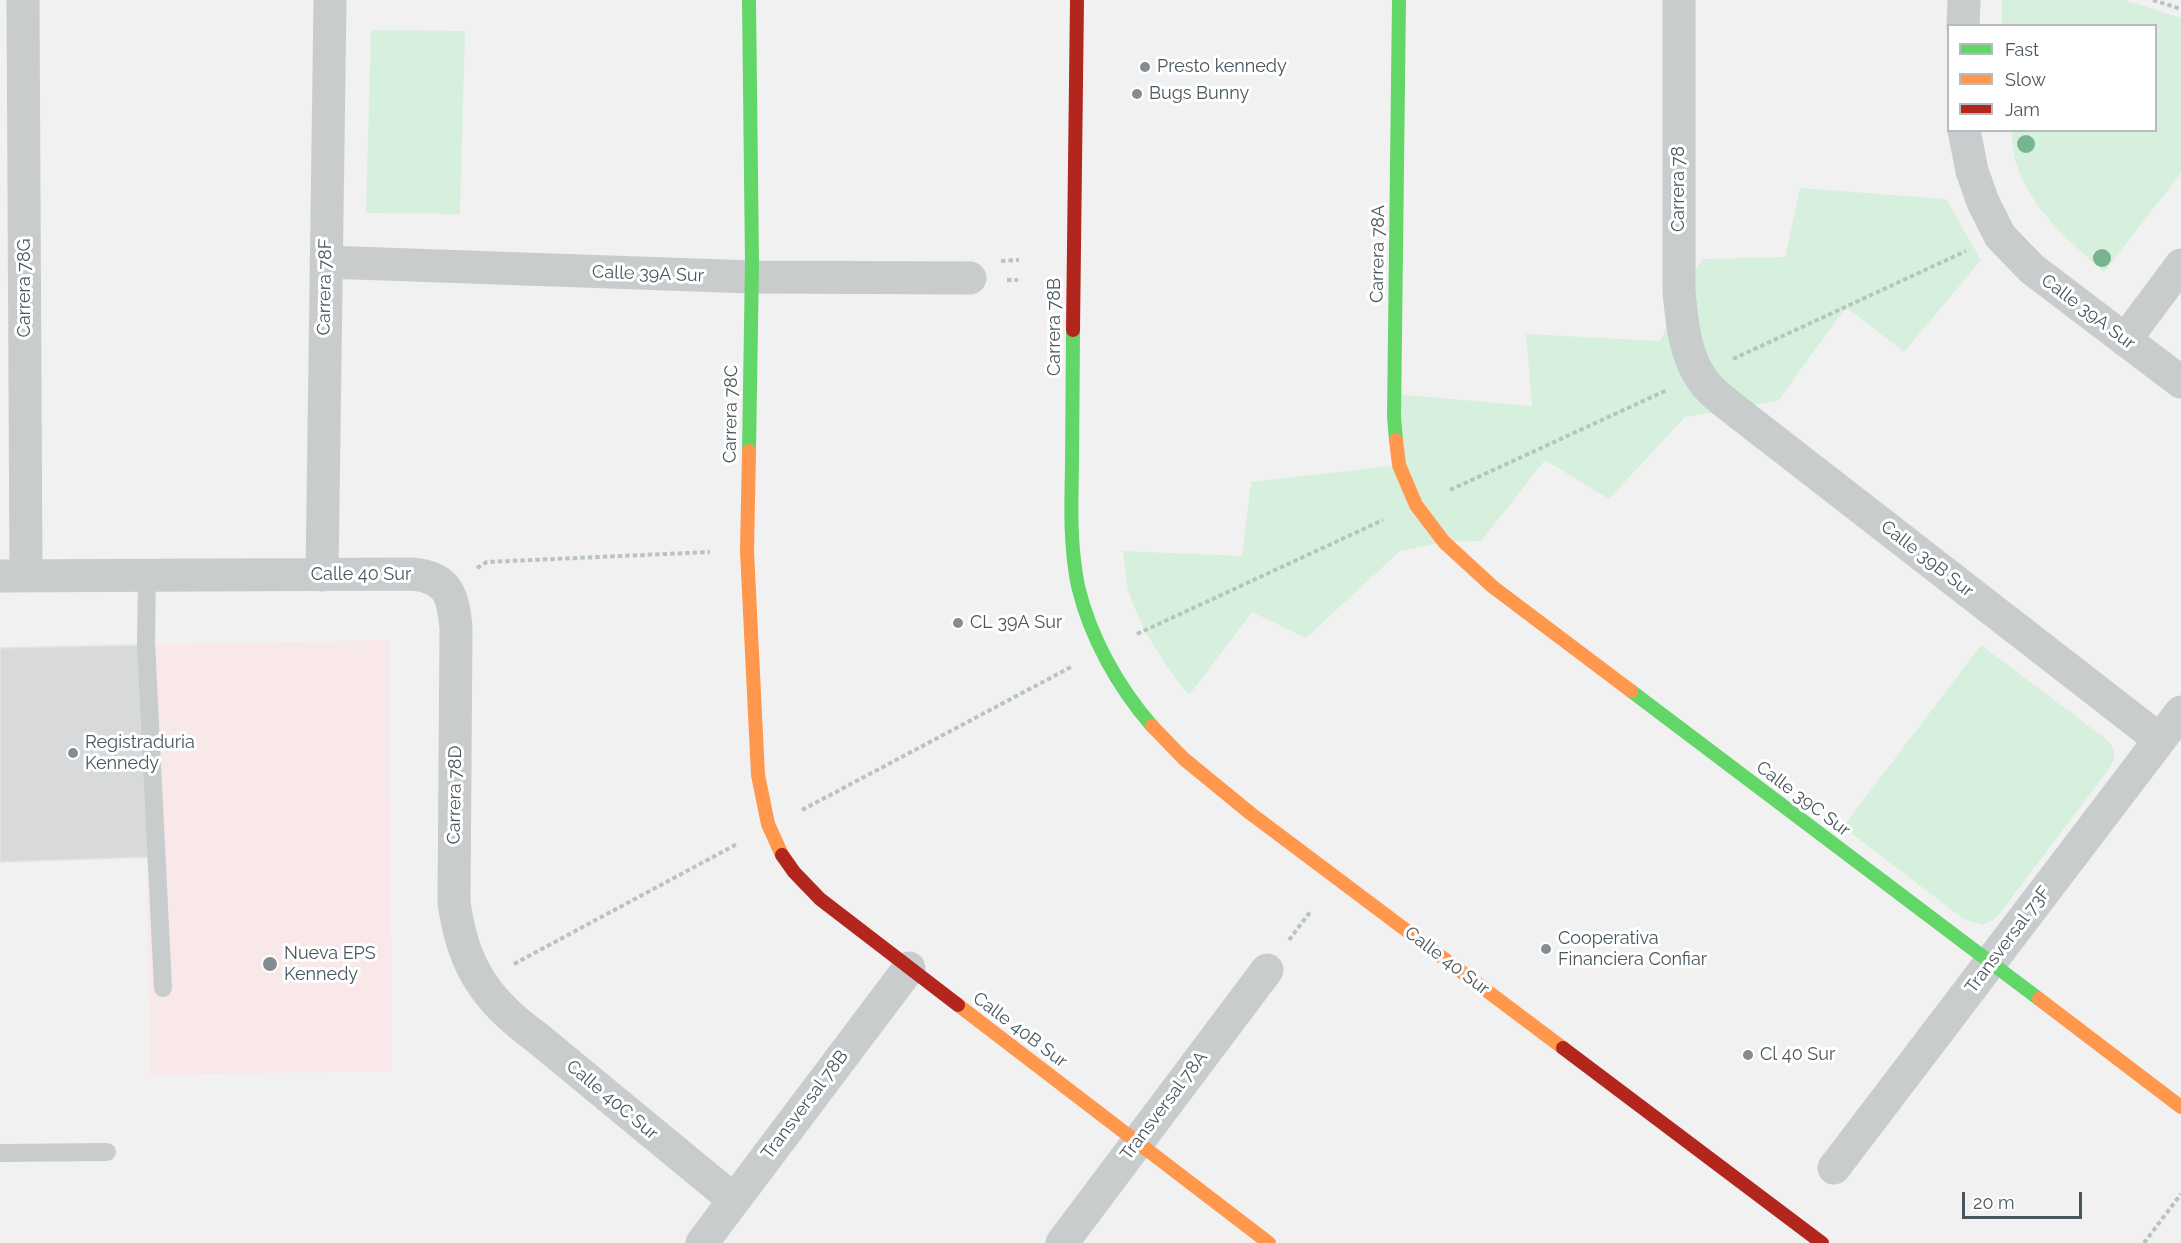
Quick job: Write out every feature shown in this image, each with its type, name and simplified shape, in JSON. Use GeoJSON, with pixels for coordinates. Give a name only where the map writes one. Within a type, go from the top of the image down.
{"type":"FeatureCollection","features":[{"type":"Feature","properties":{"kind":"street","name":"Carrera 78G"},"geometry":{"type":"LineString","coordinates":[[13,576],[23,0]]}},
{"type":"Feature","properties":{"kind":"street","name":"Carrera 78F"},"geometry":{"type":"LineString","coordinates":[[322,575],[330,0]]}},
{"type":"Feature","properties":{"kind":"street","name":"Carrera 78C"},"geometry":{"type":"LineString","coordinates":[[749,0],[752,277],[747,551],[758,775],[762,807],[769,828]]}},
{"type":"Feature","properties":{"kind":"street","name":"Carrera 78B"},"geometry":{"type":"LineString","coordinates":[[1077,0],[1071,525],[1079,590],[1103,650]]}},
{"type":"Feature","properties":{"kind":"street","name":"Carrera 78A"},"geometry":{"type":"LineString","coordinates":[[1399,0],[1394,417],[1399,465],[1416,505]]}},
{"type":"Feature","properties":{"kind":"street","name":"Carrera 78"},"geometry":{"type":"LineString","coordinates":[[1679,0],[1679,291],[1682,328],[1699,375]]}},
{"type":"Feature","properties":{"kind":"street"},"geometry":{"type":"LineString","coordinates":[[1964,0],[1964,24]]}},
{"type":"Feature","properties":{"kind":"street","name":"Calle 39A Sur"},"geometry":{"type":"LineString","coordinates":[[1964,132],[1971,171],[2000,236],[2032,269],[2181,382]]}},
{"type":"Feature","properties":{"kind":"street","name":"Calle 39A Sur"},"geometry":{"type":"LineString","coordinates":[[326,262],[752,277],[970,278]]}},
{"type":"Feature","properties":{"kind":"street"},"geometry":{"type":"LineString","coordinates":[[2125,340],[2181,265]]}},
{"type":"Feature","properties":{"kind":"street","name":"Calle 39B Sur"},"geometry":{"type":"LineString","coordinates":[[1699,375],[1709,388],[1740,414],[2160,740]]}},
{"type":"Feature","properties":{"kind":"street","name":"Calle 39C Sur"},"geometry":{"type":"LineString","coordinates":[[1416,505],[1444,542],[1493,587],[2181,1107]]}},
{"type":"Feature","properties":{"kind":"street","name":"Calle 40 Sur"},"geometry":{"type":"LineString","coordinates":[[13,576],[413,574],[430,576],[444,587]]}},
{"type":"Feature","properties":{"kind":"street","name":"Carrera 78D"},"geometry":{"type":"LineString","coordinates":[[444,587],[450,593],[456,628],[454,902],[457,929],[467,959],[491,999]]}},
{"type":"Feature","properties":{"kind":"street","name":"Calle 40 Sur"},"geometry":{"type":"LineString","coordinates":[[1103,650],[1128,697],[1159,733],[1198,772],[1278,835],[1822,1243]]}},
{"type":"Feature","properties":{"kind":"street","name":"Transversal 73F"},"geometry":{"type":"LineString","coordinates":[[1834,1168],[2181,712]]}},
{"type":"Feature","properties":{"kind":"street","name":"Calle 40B Sur"},"geometry":{"type":"LineString","coordinates":[[769,828],[790,868],[820,899],[1269,1243]]}},
{"type":"Feature","properties":{"kind":"street","name":"Transversal 78B"},"geometry":{"type":"LineString","coordinates":[[702,1243],[909,968]]}},
{"type":"Feature","properties":{"kind":"street","name":"Transversal 78A"},"geometry":{"type":"LineString","coordinates":[[1062,1243],[1267,970]]}},
{"type":"Feature","properties":{"kind":"street","name":"Calle 40C Sur"},"geometry":{"type":"LineString","coordinates":[[491,999],[511,1019],[535,1036],[734,1200]]}},
{"type":"Feature","properties":{"kind":"lane"},"geometry":{"type":"LineString","coordinates":[[147,576],[146,642],[163,988]]}},
{"type":"Feature","properties":{"kind":"lane"},"geometry":{"type":"LineString","coordinates":[[0,1153],[107,1152]]}},
{"type":"Feature","properties":{"kind":"path"},"geometry":{"type":"LineString","coordinates":[[2153,0],[2181,9]]}},
{"type":"Feature","properties":{"kind":"path"},"geometry":{"type":"LineString","coordinates":[[1103,650],[2000,236]]}},
{"type":"Feature","properties":{"kind":"path"},"geometry":{"type":"LineString","coordinates":[[444,587],[487,562],[747,551]]}},
{"type":"Feature","properties":{"kind":"path"},"geometry":{"type":"LineString","coordinates":[[2144,1243],[2181,1194]]}},
{"type":"Feature","properties":{"kind":"shaded area","name":"Nueva EPS Kennedy"},"geometry":{"type":"Polygon","coordinates":[[[389,640],[392,1071],[150,1075],[144,645],[389,640]]]}},
{"type":"Feature","properties":{"kind":"green space"},"geometry":{"type":"Polygon","coordinates":[[[2002,0],[2124,0],[2181,18],[2181,173],[2104,272],[2063,235],[2029,192],[2015,159],[2011,132],[2157,132],[2157,24],[2002,24],[2002,0]]]}},
{"type":"Feature","properties":{"kind":"green space"},"geometry":{"type":"Polygon","coordinates":[[[371,30],[465,31],[460,214],[366,213],[371,30]]]}},
{"type":"Feature","properties":{"kind":"green space"},"geometry":{"type":"Polygon","coordinates":[[[1800,188],[1946,199],[1981,260],[1904,352],[1846,307],[1778,401],[1685,417],[1609,499],[1545,460],[1481,541],[1444,542],[1400,551],[1306,638],[1252,612],[1189,695],[1162,659],[1140,621],[1128,588],[1123,551],[1242,556],[1251,482],[1399,465],[1394,394],[1532,406],[1526,334],[1661,341],[1679,291],[1703,259],[1785,257],[1800,188]]]}},
{"type":"Feature","properties":{"kind":"green space"},"geometry":{"type":"Polygon","coordinates":[[[1981,645],[2107,740],[2113,747],[2114,754],[2109,769],[2000,913],[1983,925],[1965,920],[1843,827],[1981,645]]]}},
{"type":"Feature","properties":{"kind":"building","name":"Registraduria Kennedy"},"geometry":{"type":"Polygon","coordinates":[[[144,645],[148,857],[0,862],[0,648],[144,645]]]}},
{"type":"Feature","properties":{"kind":"traffic: fast"},"geometry":{"type":"LineString","coordinates":[[749,0],[752,263],[749,451]]}},
{"type":"Feature","properties":{"kind":"traffic: fast"},"geometry":{"type":"LineString","coordinates":[[1396,440],[1394,417],[1399,0]]}},
{"type":"Feature","properties":{"kind":"traffic: fast"},"geometry":{"type":"LineString","coordinates":[[1073,330],[1072,527],[1078,586],[1090,624],[1107,660],[1128,695],[1152,726]]}},
{"type":"Feature","properties":{"kind":"traffic: fast"},"geometry":{"type":"LineString","coordinates":[[1631,691],[2039,999]]}},
{"type":"Feature","properties":{"kind":"traffic: slow"},"geometry":{"type":"LineString","coordinates":[[1396,440],[1399,465],[1416,505],[1444,542],[1493,587],[1631,691]]}},
{"type":"Feature","properties":{"kind":"traffic: slow"},"geometry":{"type":"LineString","coordinates":[[749,451],[747,551],[758,775],[768,824],[782,855]]}},
{"type":"Feature","properties":{"kind":"traffic: slow"},"geometry":{"type":"LineString","coordinates":[[1152,726],[1184,759],[1250,813],[1563,1048]]}},
{"type":"Feature","properties":{"kind":"traffic: slow"},"geometry":{"type":"LineString","coordinates":[[2039,999],[2181,1107]]}},
{"type":"Feature","properties":{"kind":"traffic: slow"},"geometry":{"type":"LineString","coordinates":[[958,1005],[1269,1243]]}},
{"type":"Feature","properties":{"kind":"traffic: jam"},"geometry":{"type":"LineString","coordinates":[[1073,330],[1077,0]]}},
{"type":"Feature","properties":{"kind":"traffic: jam"},"geometry":{"type":"LineString","coordinates":[[782,855],[794,872],[820,899],[958,1005]]}},
{"type":"Feature","properties":{"kind":"traffic: jam"},"geometry":{"type":"LineString","coordinates":[[1563,1048],[1822,1243]]}},
{"type":"Feature","properties":{"kind":"place","name":"Presto kennedy"},"geometry":{"type":"Point","coordinates":[1145,67]}},
{"type":"Feature","properties":{"kind":"place","name":"Bugs Bunny"},"geometry":{"type":"Point","coordinates":[1137,94]}},
{"type":"Feature","properties":{"kind":"place","name":"CL 39A Sur"},"geometry":{"type":"Point","coordinates":[958,623]}},
{"type":"Feature","properties":{"kind":"place","name":"Registraduria Kennedy"},"geometry":{"type":"Point","coordinates":[73,753]}},
{"type":"Feature","properties":{"kind":"place","name":"Cooperativa Financiera Confiar"},"geometry":{"type":"Point","coordinates":[1546,949]}},
{"type":"Feature","properties":{"kind":"place","name":"Nueva EPS Kennedy"},"geometry":{"type":"Point","coordinates":[270,964]}},
{"type":"Feature","properties":{"kind":"place","name":"Cl 40 Sur"},"geometry":{"type":"Point","coordinates":[1748,1055]}}]}
